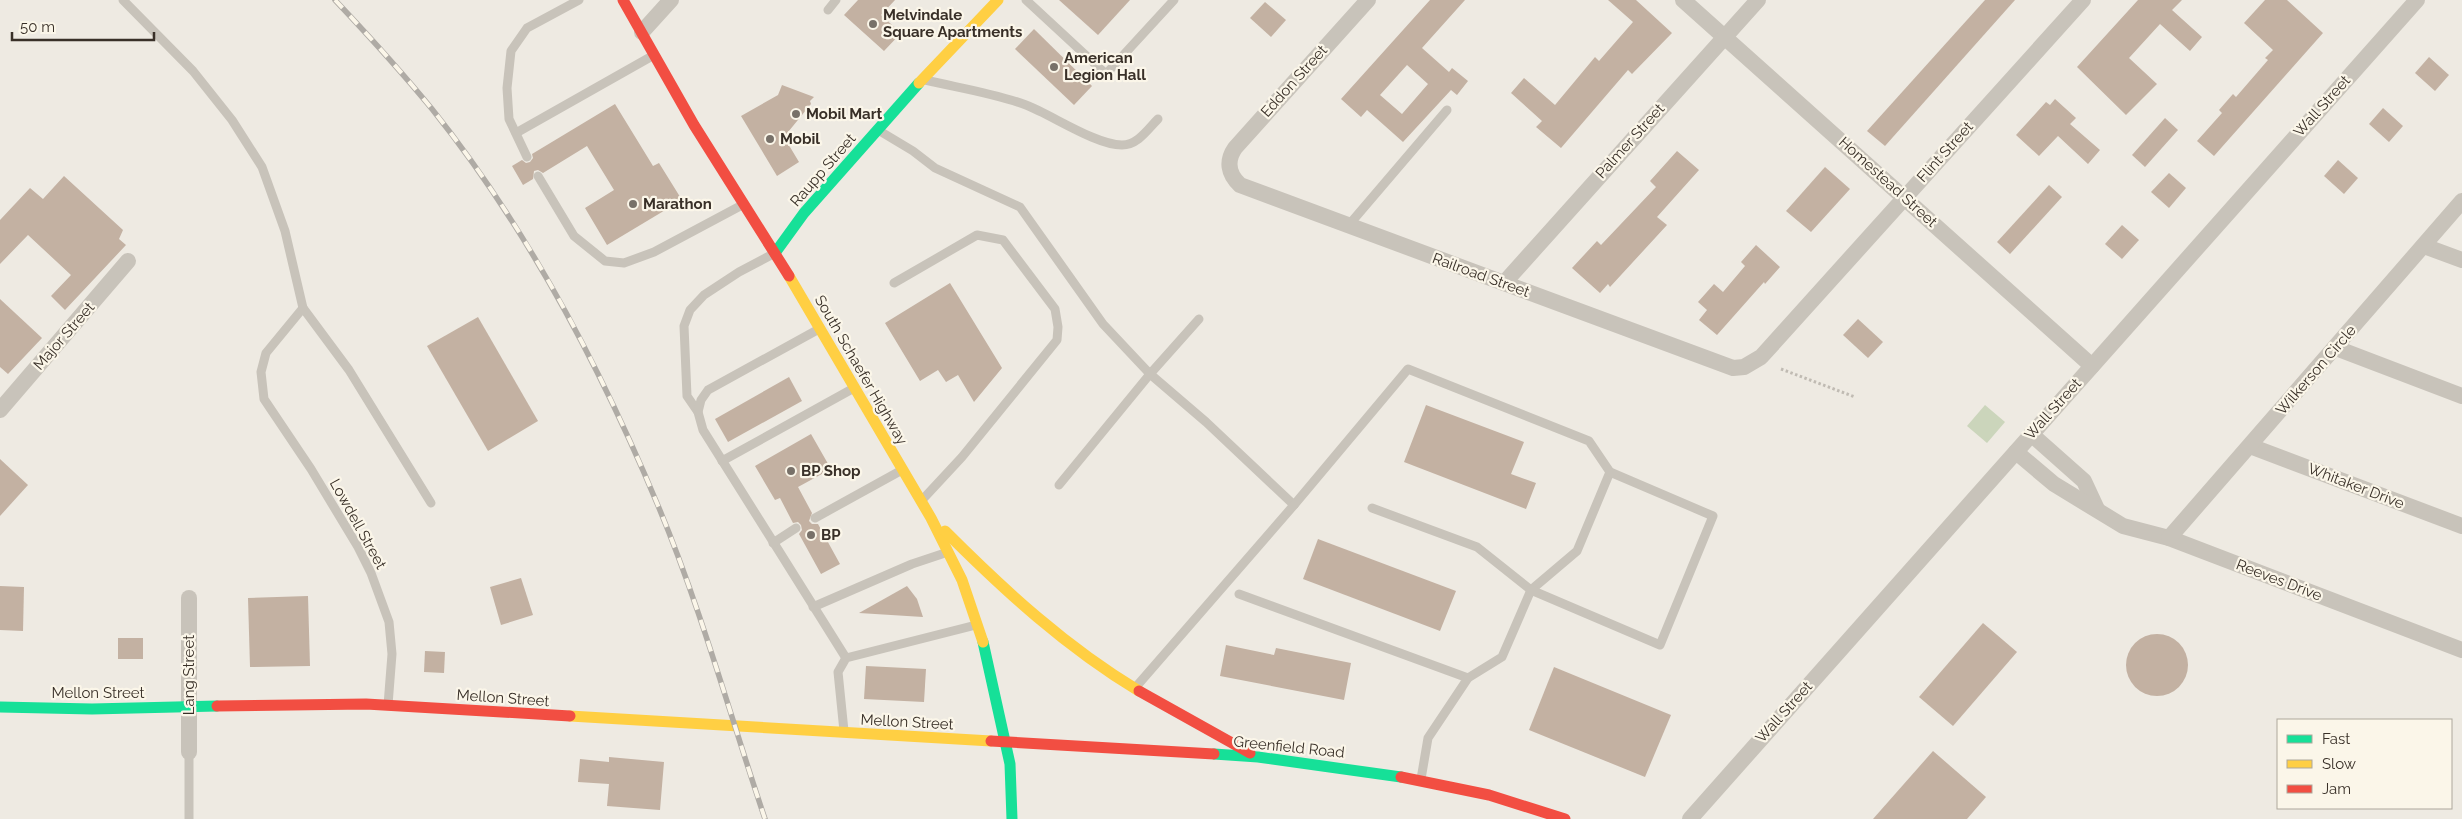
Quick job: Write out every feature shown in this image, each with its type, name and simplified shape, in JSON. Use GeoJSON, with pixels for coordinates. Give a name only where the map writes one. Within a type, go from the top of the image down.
{"type":"FeatureCollection","features":[{"type":"Feature","properties":{"kind":"main road","name":"South Schaefer Highway"},"geometry":{"type":"LineString","coordinates":[[623,0],[654,55],[820,328],[931,518],[948,552],[970,599],[978,624],[1012,780],[1012,819]]}},
{"type":"Feature","properties":{"kind":"main road","name":"Raupp Street"},"geometry":{"type":"LineString","coordinates":[[775,253],[804,213],[923,80],[998,0]]}},
{"type":"Feature","properties":{"kind":"main road"},"geometry":{"type":"LineString","coordinates":[[931,518],[1023,607],[1082,653],[1194,725],[1258,757]]}},
{"type":"Feature","properties":{"kind":"main road","name":"Mellon Street"},"geometry":{"type":"LineString","coordinates":[[0,707],[188,706],[282,703],[388,706],[1004,743]]}},
{"type":"Feature","properties":{"kind":"main road","name":"Greenfield Road"},"geometry":{"type":"LineString","coordinates":[[1004,743],[1258,757],[1421,779],[1475,790],[1530,806],[1565,819]]}},
{"type":"Feature","properties":{"kind":"street"},"geometry":{"type":"LineString","coordinates":[[642,32],[671,0]]}},
{"type":"Feature","properties":{"kind":"street","name":"Eddon Street"},"geometry":{"type":"LineString","coordinates":[[1229,166],[1231,154],[1235,148],[1368,0]]}},
{"type":"Feature","properties":{"kind":"street","name":"Homestead Street"},"geometry":{"type":"LineString","coordinates":[[1683,0],[1905,196],[2092,366]]}},
{"type":"Feature","properties":{"kind":"street","name":"Palmer Street"},"geometry":{"type":"LineString","coordinates":[[1504,283],[1537,243],[1758,0]]}},
{"type":"Feature","properties":{"kind":"street","name":"Flint Street"},"geometry":{"type":"LineString","coordinates":[[1744,367],[1761,357],[2083,0]]}},
{"type":"Feature","properties":{"kind":"street","name":"Wall Street"},"geometry":{"type":"LineString","coordinates":[[1690,819],[2417,0]]}},
{"type":"Feature","properties":{"kind":"street","name":"Railroad Street"},"geometry":{"type":"LineString","coordinates":[[1229,166],[1233,179],[1240,185],[1724,366],[1744,367]]}},
{"type":"Feature","properties":{"kind":"street","name":"Wilkerson Circle"},"geometry":{"type":"LineString","coordinates":[[2169,538],[2462,201]]}},
{"type":"Feature","properties":{"kind":"street"},"geometry":{"type":"LineString","coordinates":[[2424,246],[2462,260]]}},
{"type":"Feature","properties":{"kind":"street","name":"Major Street"},"geometry":{"type":"LineString","coordinates":[[0,410],[128,261]]}},
{"type":"Feature","properties":{"kind":"street"},"geometry":{"type":"LineString","coordinates":[[2336,348],[2462,396]]}},
{"type":"Feature","properties":{"kind":"street"},"geometry":{"type":"LineString","coordinates":[[2031,434],[2084,481],[2097,509]]}},
{"type":"Feature","properties":{"kind":"street","name":"Whitaker Drive"},"geometry":{"type":"LineString","coordinates":[[2250,446],[2462,526]]}},
{"type":"Feature","properties":{"kind":"street","name":"Reeves Drive"},"geometry":{"type":"LineString","coordinates":[[2016,452],[2054,484],[2123,526],[2169,538],[2462,650]]}},
{"type":"Feature","properties":{"kind":"street","name":"Lang Street"},"geometry":{"type":"LineString","coordinates":[[189,598],[189,752]]}},
{"type":"Feature","properties":{"kind":"lane"},"geometry":{"type":"LineString","coordinates":[[123,0],[193,70],[232,120],[262,167],[286,230],[303,308],[350,370],[431,503]]}},
{"type":"Feature","properties":{"kind":"lane"},"geometry":{"type":"LineString","coordinates":[[527,157],[509,119],[507,88],[511,51],[527,28],[579,0]]}},
{"type":"Feature","properties":{"kind":"lane"},"geometry":{"type":"LineString","coordinates":[[828,10],[836,0]]}},
{"type":"Feature","properties":{"kind":"lane"},"geometry":{"type":"LineString","coordinates":[[1026,0],[1106,74],[1174,0]]}},
{"type":"Feature","properties":{"kind":"lane"},"geometry":{"type":"LineString","coordinates":[[516,133],[654,55]]}},
{"type":"Feature","properties":{"kind":"lane"},"geometry":{"type":"LineString","coordinates":[[923,80],[991,94],[1026,105],[1102,141],[1122,145],[1135,142],[1158,119]]}},
{"type":"Feature","properties":{"kind":"lane"},"geometry":{"type":"LineString","coordinates":[[1348,226],[1447,110]]}},
{"type":"Feature","properties":{"kind":"lane"},"geometry":{"type":"LineString","coordinates":[[878,130],[913,151],[935,168],[1020,207],[1103,324],[1150,374],[1206,422],[1294,505]]}},
{"type":"Feature","properties":{"kind":"lane"},"geometry":{"type":"LineString","coordinates":[[538,176],[574,236],[605,261],[624,263],[654,252],[744,204]]}},
{"type":"Feature","properties":{"kind":"lane"},"geometry":{"type":"LineString","coordinates":[[894,283],[977,235],[1003,240],[1055,309],[1058,327],[1057,340],[962,457],[921,501]]}},
{"type":"Feature","properties":{"kind":"lane"},"geometry":{"type":"LineString","coordinates":[[775,253],[739,272],[704,295],[690,310],[684,326],[687,396],[698,412],[703,430],[846,658]]}},
{"type":"Feature","properties":{"kind":"lane","name":"Lowdell Street"},"geometry":{"type":"LineString","coordinates":[[303,308],[266,353],[261,372],[264,398],[358,546],[377,587],[390,630],[392,654],[388,706]]}},
{"type":"Feature","properties":{"kind":"lane"},"geometry":{"type":"LineString","coordinates":[[1059,485],[1150,374],[1199,319]]}},
{"type":"Feature","properties":{"kind":"lane"},"geometry":{"type":"LineString","coordinates":[[698,412],[701,400],[708,390],[820,328]]}},
{"type":"Feature","properties":{"kind":"lane"},"geometry":{"type":"LineString","coordinates":[[1135,688],[1294,505],[1408,369],[1589,442],[1610,472],[1713,516],[1660,644],[1531,590],[1477,547],[1372,508]]}},
{"type":"Feature","properties":{"kind":"lane"},"geometry":{"type":"LineString","coordinates":[[722,461],[855,388]]}},
{"type":"Feature","properties":{"kind":"lane"},"geometry":{"type":"LineString","coordinates":[[815,518],[902,470]]}},
{"type":"Feature","properties":{"kind":"lane"},"geometry":{"type":"LineString","coordinates":[[1421,779],[1428,738],[1468,678],[1502,657],[1531,590],[1577,551],[1610,472]]}},
{"type":"Feature","properties":{"kind":"lane"},"geometry":{"type":"LineString","coordinates":[[773,543],[796,528]]}},
{"type":"Feature","properties":{"kind":"lane"},"geometry":{"type":"LineString","coordinates":[[814,607],[912,564],[948,552]]}},
{"type":"Feature","properties":{"kind":"lane"},"geometry":{"type":"LineString","coordinates":[[1240,594],[1468,678]]}},
{"type":"Feature","properties":{"kind":"lane"},"geometry":{"type":"LineString","coordinates":[[844,734],[838,672],[840,665],[846,658],[978,624]]}},
{"type":"Feature","properties":{"kind":"lane"},"geometry":{"type":"LineString","coordinates":[[189,752],[189,819]]}},
{"type":"Feature","properties":{"kind":"path"},"geometry":{"type":"LineString","coordinates":[[1781,369],[1855,397]]}},
{"type":"Feature","properties":{"kind":"green space"},"geometry":{"type":"Polygon","coordinates":[[[1985,405],[2005,422],[1987,443],[1967,426],[1985,405]]]}},
{"type":"Feature","properties":{"kind":"building","name":"Melvindale Square Apartments"},"geometry":{"type":"Polygon","coordinates":[[[858,0],[895,0],[881,15],[901,33],[884,51],[844,15],[858,0]]]}},
{"type":"Feature","properties":{"kind":"building"},"geometry":{"type":"Polygon","coordinates":[[[1059,0],[1130,0],[1098,35],[1059,0]]]}},
{"type":"Feature","properties":{"kind":"building"},"geometry":{"type":"Polygon","coordinates":[[[1430,0],[1465,0],[1422,48],[1449,72],[1452,68],[1468,81],[1457,95],[1451,90],[1403,142],[1367,110],[1361,117],[1341,99],[1430,0]],[[1407,65],[1380,95],[1402,114],[1428,84],[1407,65]]]}},
{"type":"Feature","properties":{"kind":"building"},"geometry":{"type":"Polygon","coordinates":[[[1608,0],[1636,0],[1672,33],[1632,74],[1628,70],[1561,148],[1536,127],[1542,121],[1511,93],[1524,78],[1555,105],[1595,57],[1599,61],[1633,22],[1608,0]]]}},
{"type":"Feature","properties":{"kind":"building"},"geometry":{"type":"Polygon","coordinates":[[[1985,0],[2015,0],[1885,146],[1867,131],[1985,0]]]}},
{"type":"Feature","properties":{"kind":"building"},"geometry":{"type":"Polygon","coordinates":[[[2138,0],[2182,0],[2172,10],[2202,37],[2190,51],[2160,24],[2129,58],[2157,84],[2126,115],[2077,67],[2138,0]]]}},
{"type":"Feature","properties":{"kind":"building"},"geometry":{"type":"Polygon","coordinates":[[[2265,0],[2287,0],[2323,33],[2214,156],[2197,141],[2222,113],[2219,110],[2233,94],[2236,97],[2268,60],[2265,58],[2273,50],[2244,23],[2265,0]]]}},
{"type":"Feature","properties":{"kind":"building"},"geometry":{"type":"Polygon","coordinates":[[[1265,2],[1286,20],[1271,37],[1250,18],[1265,2]]]}},
{"type":"Feature","properties":{"kind":"building","name":"American Legion Hall"},"geometry":{"type":"Polygon","coordinates":[[[1034,29],[1092,86],[1074,105],[1015,49],[1034,29]]]}},
{"type":"Feature","properties":{"kind":"building"},"geometry":{"type":"Polygon","coordinates":[[[2429,57],[2449,75],[2435,91],[2415,73],[2429,57]]]}},
{"type":"Feature","properties":{"kind":"building"},"geometry":{"type":"Polygon","coordinates":[[[782,85],[814,97],[810,101],[811,104],[784,137],[799,162],[777,176],[741,116],[778,95],[782,85]]]}},
{"type":"Feature","properties":{"kind":"building"},"geometry":{"type":"Polygon","coordinates":[[[2055,99],[2076,118],[2070,124],[2100,150],[2088,164],[2058,136],[2039,156],[2016,135],[2046,102],[2050,105],[2055,99]]]}},
{"type":"Feature","properties":{"kind":"building"},"geometry":{"type":"Polygon","coordinates":[[[615,104],[653,166],[659,163],[682,200],[607,245],[585,208],[614,190],[587,146],[543,173],[538,170],[534,171],[533,179],[523,185],[512,166],[522,160],[526,163],[530,162],[533,158],[532,154],[615,104]]]}},
{"type":"Feature","properties":{"kind":"building"},"geometry":{"type":"Polygon","coordinates":[[[2383,108],[2403,126],[2389,142],[2369,124],[2383,108]]]}},
{"type":"Feature","properties":{"kind":"building"},"geometry":{"type":"Polygon","coordinates":[[[2165,118],[2178,130],[2145,167],[2132,155],[2165,118]]]}},
{"type":"Feature","properties":{"kind":"building"},"geometry":{"type":"Polygon","coordinates":[[[1677,151],[1699,170],[1657,217],[1667,225],[1610,287],[1608,284],[1600,293],[1572,268],[1597,241],[1601,245],[1656,187],[1650,181],[1677,151]]]}},
{"type":"Feature","properties":{"kind":"building"},"geometry":{"type":"Polygon","coordinates":[[[2338,160],[2358,178],[2344,194],[2324,176],[2338,160]]]}},
{"type":"Feature","properties":{"kind":"building"},"geometry":{"type":"Polygon","coordinates":[[[1825,167],[1850,189],[1811,232],[1786,211],[1825,167]]]}},
{"type":"Feature","properties":{"kind":"building"},"geometry":{"type":"Polygon","coordinates":[[[2169,173],[2186,188],[2169,208],[2151,192],[2169,173]]]}},
{"type":"Feature","properties":{"kind":"building"},"geometry":{"type":"Polygon","coordinates":[[[64,176],[123,230],[119,239],[126,245],[65,310],[51,296],[71,275],[28,235],[0,264],[0,220],[30,188],[43,199],[64,176]]]}},
{"type":"Feature","properties":{"kind":"building"},"geometry":{"type":"Polygon","coordinates":[[[2049,185],[2062,197],[2010,254],[1997,242],[2049,185]]]}},
{"type":"Feature","properties":{"kind":"building"},"geometry":{"type":"Polygon","coordinates":[[[2122,225],[2139,240],[2122,259],[2105,244],[2122,225]]]}},
{"type":"Feature","properties":{"kind":"building"},"geometry":{"type":"Polygon","coordinates":[[[1756,245],[1780,267],[1765,284],[1764,282],[1717,335],[1699,320],[1707,310],[1698,302],[1714,284],[1723,292],[1745,266],[1741,262],[1756,245]]]}},
{"type":"Feature","properties":{"kind":"building"},"geometry":{"type":"Polygon","coordinates":[[[950,283],[1002,368],[974,402],[958,375],[946,382],[938,370],[920,381],[885,323],[950,283]]]}},
{"type":"Feature","properties":{"kind":"building"},"geometry":{"type":"Polygon","coordinates":[[[0,299],[42,338],[8,374],[0,367],[0,299]]]}},
{"type":"Feature","properties":{"kind":"building"},"geometry":{"type":"Polygon","coordinates":[[[478,317],[538,421],[488,451],[427,346],[478,317]]]}},
{"type":"Feature","properties":{"kind":"building"},"geometry":{"type":"Polygon","coordinates":[[[1858,319],[1883,342],[1868,358],[1843,335],[1858,319]]]}},
{"type":"Feature","properties":{"kind":"building"},"geometry":{"type":"Polygon","coordinates":[[[789,377],[802,401],[728,442],[715,419],[789,377]]]}},
{"type":"Feature","properties":{"kind":"building"},"geometry":{"type":"Polygon","coordinates":[[[1426,405],[1524,442],[1511,474],[1536,483],[1526,509],[1404,462],[1426,405]]]}},
{"type":"Feature","properties":{"kind":"building"},"geometry":{"type":"Polygon","coordinates":[[[811,434],[831,469],[798,487],[812,513],[809,521],[812,524],[818,524],[840,564],[821,574],[799,534],[802,530],[801,525],[798,522],[793,523],[780,498],[775,500],[755,466],[811,434]]]}},
{"type":"Feature","properties":{"kind":"building"},"geometry":{"type":"Polygon","coordinates":[[[0,459],[28,485],[0,516],[0,459]]]}},
{"type":"Feature","properties":{"kind":"building"},"geometry":{"type":"Polygon","coordinates":[[[1318,539],[1456,591],[1440,631],[1303,579],[1318,539]]]}},
{"type":"Feature","properties":{"kind":"building"},"geometry":{"type":"Polygon","coordinates":[[[521,578],[533,615],[501,625],[490,587],[521,578]]]}},
{"type":"Feature","properties":{"kind":"building"},"geometry":{"type":"Polygon","coordinates":[[[0,586],[24,587],[23,631],[0,630],[0,586]]]}},
{"type":"Feature","properties":{"kind":"building"},"geometry":{"type":"Polygon","coordinates":[[[907,586],[917,599],[923,617],[859,613],[907,586]]]}},
{"type":"Feature","properties":{"kind":"building"},"geometry":{"type":"Polygon","coordinates":[[[308,596],[310,666],[250,667],[248,598],[308,596]]]}},
{"type":"Feature","properties":{"kind":"building"},"geometry":{"type":"Polygon","coordinates":[[[1983,623],[2017,652],[1953,726],[1919,697],[1983,623]]]}},
{"type":"Feature","properties":{"kind":"building"},"geometry":{"type":"Polygon","coordinates":[[[2151,634],[2163,634],[2179,643],[2186,653],[2188,665],[2186,677],[2179,687],[2163,696],[2151,696],[2140,691],[2131,682],[2126,671],[2126,659],[2131,648],[2140,639],[2151,634]]]}},
{"type":"Feature","properties":{"kind":"building"},"geometry":{"type":"Polygon","coordinates":[[[118,638],[143,638],[143,659],[118,659],[118,638]]]}},
{"type":"Feature","properties":{"kind":"building"},"geometry":{"type":"Polygon","coordinates":[[[1226,645],[1274,655],[1276,648],[1351,663],[1344,700],[1220,676],[1226,645]]]}},
{"type":"Feature","properties":{"kind":"building"},"geometry":{"type":"Polygon","coordinates":[[[425,651],[445,652],[444,673],[424,672],[425,651]]]}},
{"type":"Feature","properties":{"kind":"building"},"geometry":{"type":"Polygon","coordinates":[[[866,666],[926,669],[924,702],[864,699],[866,666]]]}},
{"type":"Feature","properties":{"kind":"building"},"geometry":{"type":"Polygon","coordinates":[[[1554,667],[1671,715],[1645,777],[1529,730],[1554,667]]]}},
{"type":"Feature","properties":{"kind":"building"},"geometry":{"type":"Polygon","coordinates":[[[1933,751],[1986,797],[1967,819],[1873,819],[1933,751]]]}},
{"type":"Feature","properties":{"kind":"building"},"geometry":{"type":"Polygon","coordinates":[[[609,757],[664,762],[660,810],[607,806],[609,784],[578,782],[580,759],[609,762],[609,757]]]}},
{"type":"Feature","properties":{"kind":"railway"},"geometry":{"type":"LineString","coordinates":[[335,0],[432,109],[467,155],[500,202],[559,300],[587,351],[636,455],[674,546],[702,623],[765,819]]}},
{"type":"Feature","properties":{"kind":"traffic: fast"},"geometry":{"type":"LineString","coordinates":[[775,253],[804,213],[919,83]]}},
{"type":"Feature","properties":{"kind":"traffic: fast"},"geometry":{"type":"LineString","coordinates":[[983,642],[1010,764],[1012,819]]}},
{"type":"Feature","properties":{"kind":"traffic: fast"},"geometry":{"type":"LineString","coordinates":[[0,707],[92,709],[217,706]]}},
{"type":"Feature","properties":{"kind":"traffic: fast"},"geometry":{"type":"LineString","coordinates":[[1214,754],[1258,757],[1401,777]]}},
{"type":"Feature","properties":{"kind":"traffic: slow"},"geometry":{"type":"LineString","coordinates":[[919,83],[998,0]]}},
{"type":"Feature","properties":{"kind":"traffic: slow"},"geometry":{"type":"LineString","coordinates":[[789,276],[931,518],[962,580],[983,642]]}},
{"type":"Feature","properties":{"kind":"traffic: slow"},"geometry":{"type":"LineString","coordinates":[[945,531],[990,575],[1061,637],[1139,691]]}},
{"type":"Feature","properties":{"kind":"traffic: slow"},"geometry":{"type":"LineString","coordinates":[[570,716],[991,741]]}},
{"type":"Feature","properties":{"kind":"traffic: jam"},"geometry":{"type":"LineString","coordinates":[[623,0],[694,125],[789,276]]}},
{"type":"Feature","properties":{"kind":"traffic: jam"},"geometry":{"type":"LineString","coordinates":[[1139,691],[1250,753]]}},
{"type":"Feature","properties":{"kind":"traffic: jam"},"geometry":{"type":"LineString","coordinates":[[217,706],[366,704],[570,716]]}},
{"type":"Feature","properties":{"kind":"traffic: jam"},"geometry":{"type":"LineString","coordinates":[[991,741],[1214,754]]}},
{"type":"Feature","properties":{"kind":"traffic: jam"},"geometry":{"type":"LineString","coordinates":[[1401,777],[1489,795],[1565,819]]}},
{"type":"Feature","properties":{"kind":"place","name":"Melvindale Square Apartments"},"geometry":{"type":"Point","coordinates":[873,24]}},
{"type":"Feature","properties":{"kind":"place","name":"American Legion Hall"},"geometry":{"type":"Point","coordinates":[1054,67]}},
{"type":"Feature","properties":{"kind":"place","name":"Mobil Mart"},"geometry":{"type":"Point","coordinates":[796,114]}},
{"type":"Feature","properties":{"kind":"place","name":"Mobil"},"geometry":{"type":"Point","coordinates":[770,139]}},
{"type":"Feature","properties":{"kind":"place","name":"Marathon"},"geometry":{"type":"Point","coordinates":[633,204]}},
{"type":"Feature","properties":{"kind":"place","name":"BP Shop"},"geometry":{"type":"Point","coordinates":[791,471]}},
{"type":"Feature","properties":{"kind":"place","name":"BP"},"geometry":{"type":"Point","coordinates":[811,535]}}]}
